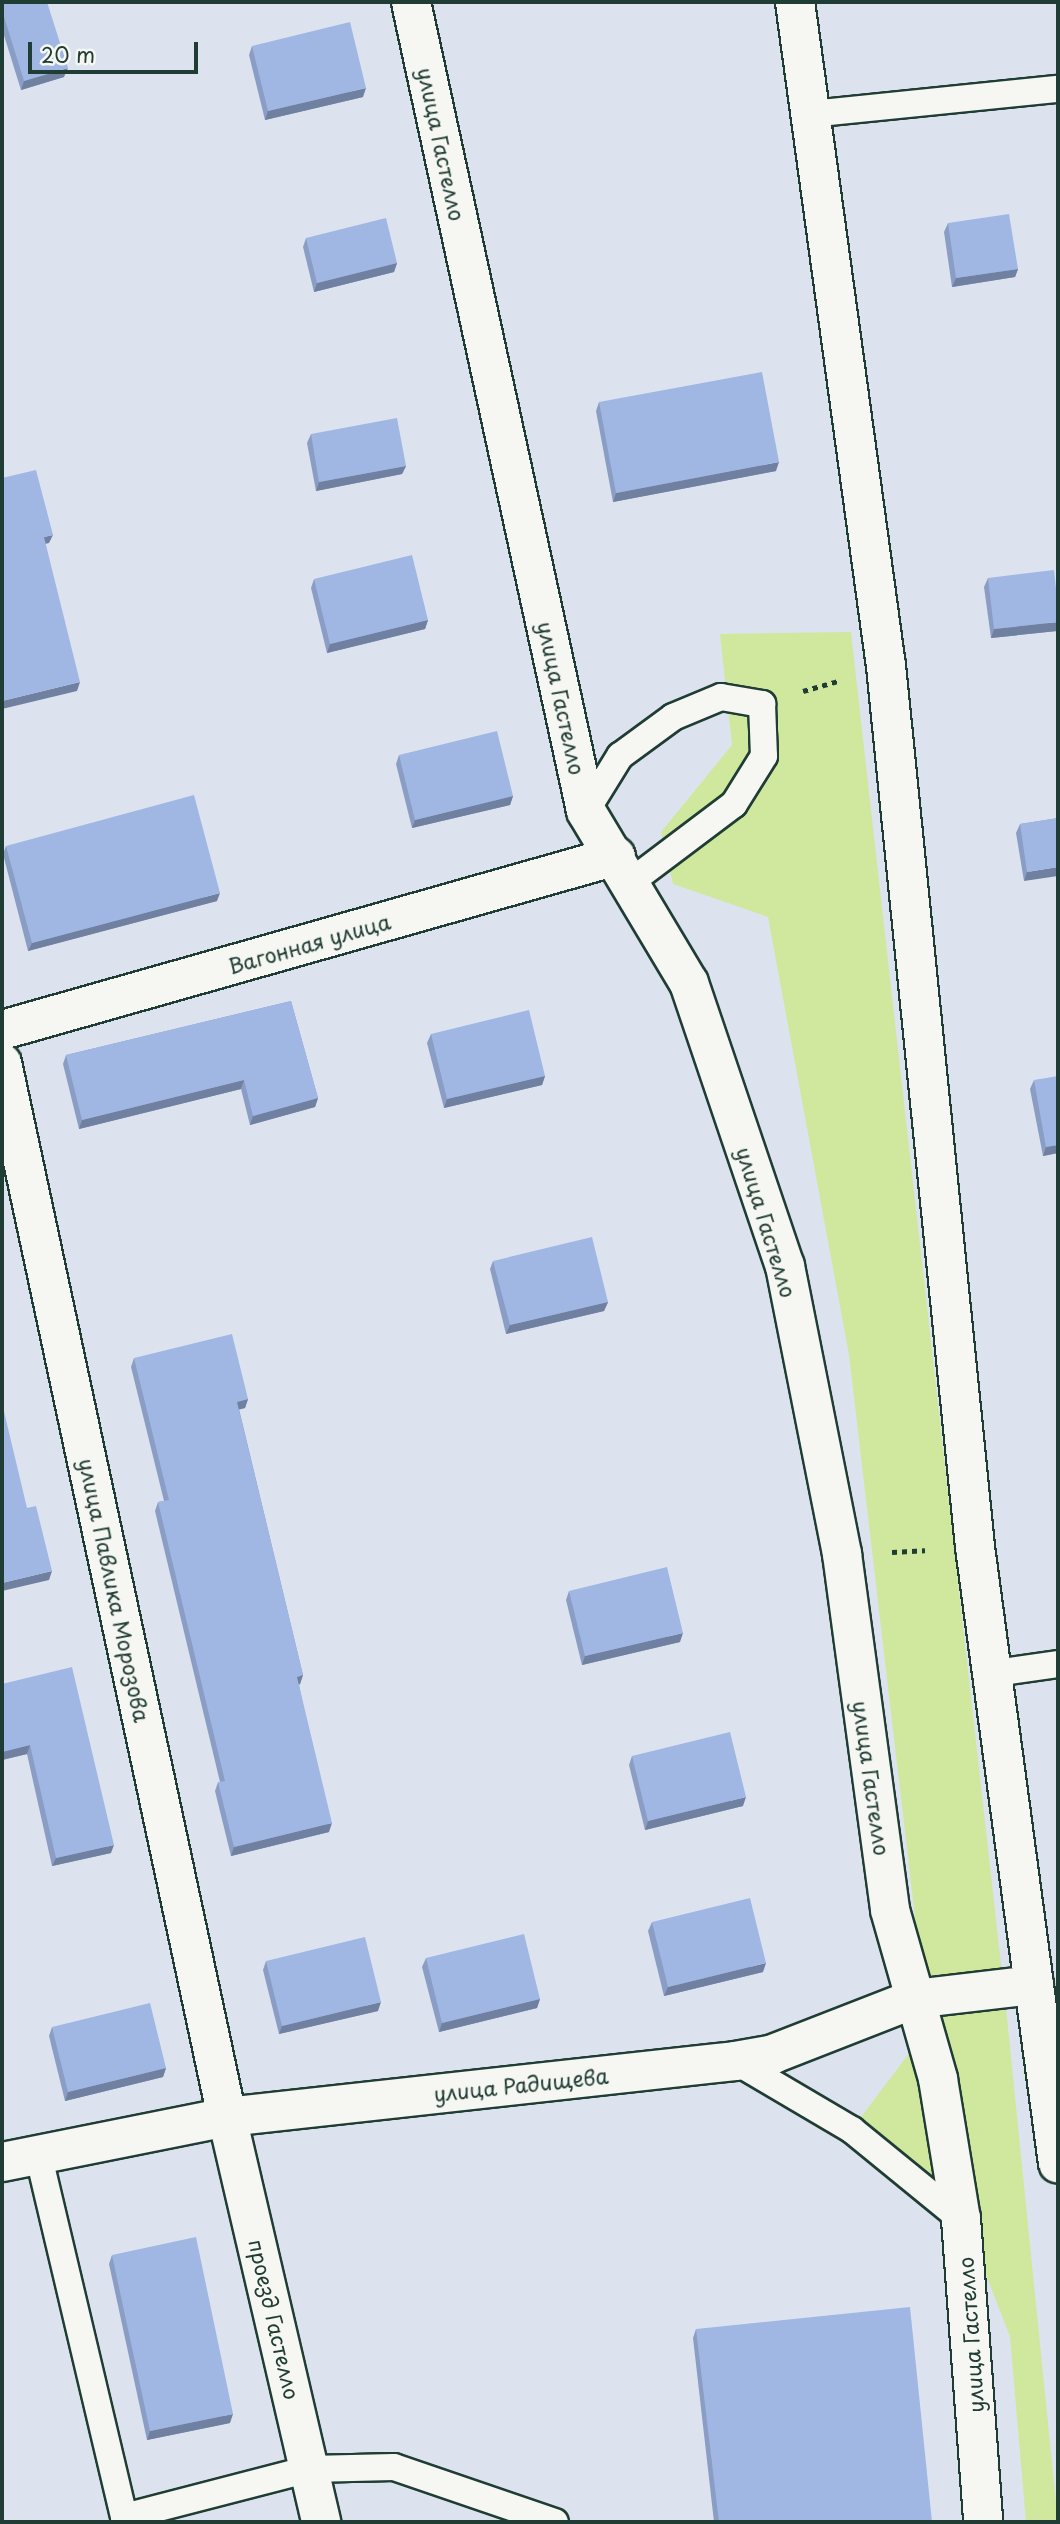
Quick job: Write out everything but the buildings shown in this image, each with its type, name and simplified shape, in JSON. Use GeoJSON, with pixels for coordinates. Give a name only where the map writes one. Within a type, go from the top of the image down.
{"type":"FeatureCollection","features":[{"type":"Feature","properties":{"kind":"street","name":"улица Гастелло"},"geometry":{"type":"LineString","coordinates":[[411,2],[586,811],[624,869],[689,983],[785,1266],[842,1554],[890,1910],[938,2079],[961,2219],[982,2522]]}},
{"type":"Feature","properties":{"kind":"street"},"geometry":{"type":"LineString","coordinates":[[795,2],[886,666],[975,1547],[995,1673],[1058,2163]]}},
{"type":"Feature","properties":{"kind":"street","name":"Вагонная улица"},"geometry":{"type":"LineString","coordinates":[[2,1030],[624,869]]}},
{"type":"Feature","properties":{"kind":"street","name":"улица Павлика Морозова"},"geometry":{"type":"LineString","coordinates":[[2,1063],[227,2117]]}},
{"type":"Feature","properties":{"kind":"street","name":"улица Радищева"},"geometry":{"type":"LineString","coordinates":[[20,2158],[227,2117],[735,2061],[773,2054],[914,1999],[1034,1985]]}},
{"type":"Feature","properties":{"kind":"street","name":"проезд Гастелло"},"geometry":{"type":"LineString","coordinates":[[227,2117],[321,2522]]}},
{"type":"Feature","properties":{"kind":"lane"},"geometry":{"type":"LineString","coordinates":[[810,114],[1058,89]]}},
{"type":"Feature","properties":{"kind":"lane"},"geometry":{"type":"LineString","coordinates":[[586,811],[620,756],[673,717],[721,697],[762,704],[764,756],[734,804],[624,869]]}},
{"type":"Feature","properties":{"kind":"lane"},"geometry":{"type":"LineString","coordinates":[[995,1673],[1058,1664]]}},
{"type":"Feature","properties":{"kind":"lane"},"geometry":{"type":"LineString","coordinates":[[735,2061],[852,2130],[961,2219]]}},
{"type":"Feature","properties":{"kind":"lane"},"geometry":{"type":"LineString","coordinates":[[20,2158],[125,2520],[310,2469],[394,2467],[555,2522]]}},
{"type":"Feature","properties":{"kind":"path"},"geometry":{"type":"LineString","coordinates":[[762,704],[886,666]]}},
{"type":"Feature","properties":{"kind":"path"},"geometry":{"type":"LineString","coordinates":[[842,1554],[975,1547]]}},
{"type":"Feature","properties":{"kind":"green space"},"geometry":{"type":"Polygon","coordinates":[[[851,632],[1007,2017],[1058,2522],[1026,2522],[1010,2337],[963,2215],[861,2117],[928,2028],[849,1355],[768,917],[673,884],[661,832],[732,745],[720,634],[851,632]]]}}]}
